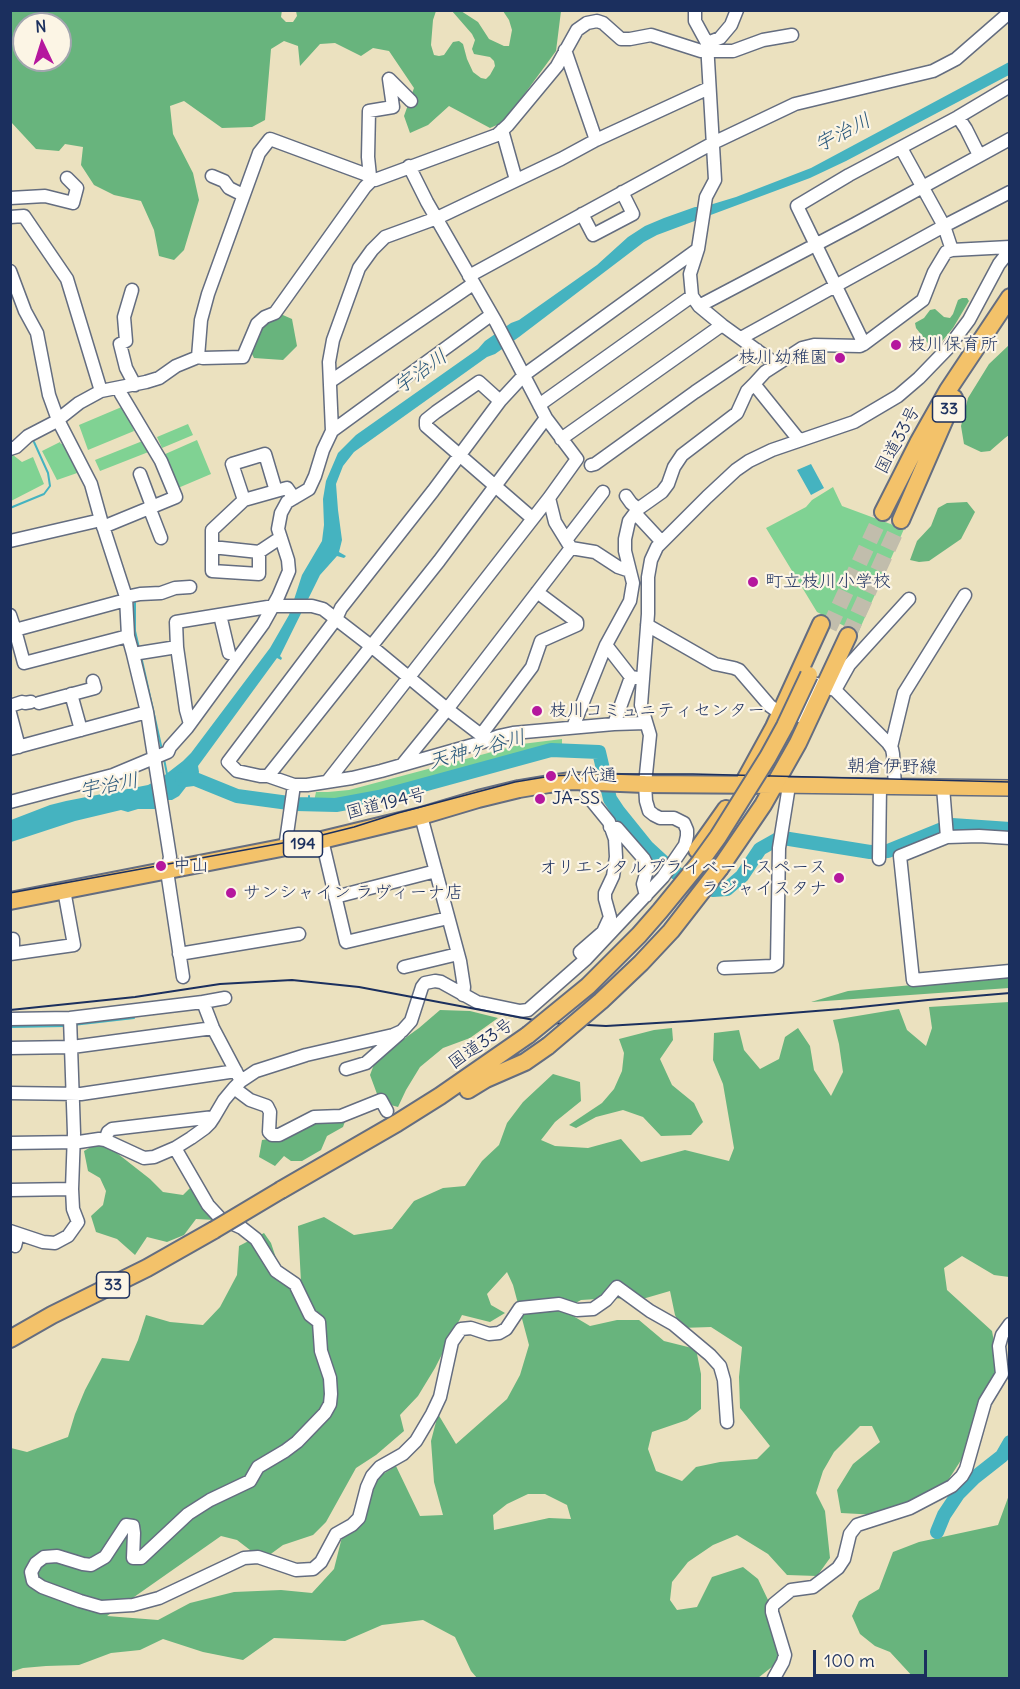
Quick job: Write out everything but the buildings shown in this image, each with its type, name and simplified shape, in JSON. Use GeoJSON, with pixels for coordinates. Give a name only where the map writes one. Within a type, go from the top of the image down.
{"type":"FeatureCollection","features":[{"type":"Feature","properties":{"kind":"highway","name":"33"},"geometry":{"type":"LineString","coordinates":[[879,510],[913,436],[948,390],[1010,297]]}},
{"type":"Feature","properties":{"kind":"highway","name":"33"},"geometry":{"type":"LineString","coordinates":[[901,520],[952,401],[1010,304]]}},
{"type":"Feature","properties":{"kind":"highway","name":"国道33号"},"geometry":{"type":"LineString","coordinates":[[523,1033],[588,986],[619,955],[660,911],[718,837],[785,726],[809,675],[825,626],[780,713]]}},
{"type":"Feature","properties":{"kind":"highway"},"geometry":{"type":"LineString","coordinates":[[392,1117],[427,1113],[486,1079],[525,1062],[548,1046],[601,1001],[641,963],[670,931],[720,868],[781,785],[798,743],[830,689],[848,636]]}},
{"type":"Feature","properties":{"kind":"highway"},"geometry":{"type":"LineString","coordinates":[[392,1117],[523,1033],[615,948],[666,891],[716,825],[743,784],[780,713]]}},
{"type":"Feature","properties":{"kind":"highway","name":"国道194号"},"geometry":{"type":"LineString","coordinates":[[10,901],[322,840],[422,816],[478,799],[549,784],[589,782],[781,785]]}},
{"type":"Feature","properties":{"kind":"highway","name":"33"},"geometry":{"type":"LineString","coordinates":[[10,1339],[147,1268],[214,1230],[281,1190],[392,1117]]}},
{"type":"Feature","properties":{"kind":"main road","name":"朝倉伊野線"},"geometry":{"type":"LineString","coordinates":[[781,785],[1010,788]]}},
{"type":"Feature","properties":{"kind":"street"},"geometry":{"type":"LineString","coordinates":[[695,10],[695,21],[707,47],[716,180],[706,197],[698,249],[690,274],[696,301],[722,325],[776,364]]}},
{"type":"Feature","properties":{"kind":"street"},"geometry":{"type":"LineString","coordinates":[[198,357],[201,320],[208,294],[259,153],[270,139],[375,180],[497,135],[557,66],[577,30],[587,23],[603,22],[621,39],[651,35],[701,51],[720,38],[730,25],[737,10]]}},
{"type":"Feature","properties":{"kind":"street"},"geometry":{"type":"LineString","coordinates":[[331,381],[471,280],[622,192],[713,143],[795,104],[933,71],[956,59],[1010,12]]}},
{"type":"Feature","properties":{"kind":"street"},"geometry":{"type":"LineString","coordinates":[[707,47],[733,51],[763,40],[792,36]]}},
{"type":"Feature","properties":{"kind":"street"},"geometry":{"type":"LineString","coordinates":[[565,50],[596,140]]}},
{"type":"Feature","properties":{"kind":"street"},"geometry":{"type":"LineString","coordinates":[[10,449],[101,391],[120,389],[159,378],[176,366],[198,357],[243,357],[257,324],[274,313],[371,178],[368,157],[369,111],[393,107],[389,79],[411,101]]}},
{"type":"Feature","properties":{"kind":"street"},"geometry":{"type":"LineString","coordinates":[[864,344],[797,206],[1010,86]]}},
{"type":"Feature","properties":{"kind":"street"},"geometry":{"type":"LineString","coordinates":[[10,802],[113,775],[154,762],[168,752],[277,606],[289,571],[288,560],[278,529],[280,513],[287,502],[309,489],[332,431],[330,362],[333,340],[359,268],[372,250],[385,237],[436,218],[709,88]]}},
{"type":"Feature","properties":{"kind":"street"},"geometry":{"type":"LineString","coordinates":[[958,117],[979,155]]}},
{"type":"Feature","properties":{"kind":"street"},"geometry":{"type":"LineString","coordinates":[[502,130],[516,180]]}},
{"type":"Feature","properties":{"kind":"street"},"geometry":{"type":"LineString","coordinates":[[539,405],[696,301],[817,244],[1010,139]]}},
{"type":"Feature","properties":{"kind":"street"},"geometry":{"type":"LineString","coordinates":[[901,148],[944,226],[952,250]]}},
{"type":"Feature","properties":{"kind":"street"},"geometry":{"type":"LineString","coordinates":[[327,782],[577,459],[546,418],[494,319],[426,202],[409,166]]}},
{"type":"Feature","properties":{"kind":"street"},"geometry":{"type":"LineString","coordinates":[[212,176],[222,180],[231,189],[243,195]]}},
{"type":"Feature","properties":{"kind":"street"},"geometry":{"type":"LineString","coordinates":[[10,198],[45,196],[74,203],[77,188],[67,178]]}},
{"type":"Feature","properties":{"kind":"street"},"geometry":{"type":"LineString","coordinates":[[582,214],[593,235],[633,214],[622,192]]}},
{"type":"Feature","properties":{"kind":"street"},"geometry":{"type":"LineString","coordinates":[[741,338],[1010,192]]}},
{"type":"Feature","properties":{"kind":"street"},"geometry":{"type":"LineString","coordinates":[[10,217],[24,216],[66,279],[101,391]]}},
{"type":"Feature","properties":{"kind":"street"},"geometry":{"type":"LineString","coordinates":[[646,723],[526,731],[482,739],[402,765],[352,778],[293,787],[268,776],[237,771],[228,762],[336,619],[341,608],[500,401],[524,375],[698,249]]}},
{"type":"Feature","properties":{"kind":"street"},"geometry":{"type":"LineString","coordinates":[[573,727],[606,645],[630,601],[633,583],[625,551],[629,521],[636,511],[662,492],[682,455],[737,412],[747,391],[776,364],[802,348],[814,345],[860,346],[923,300],[934,272],[946,252],[1010,249]]}},
{"type":"Feature","properties":{"kind":"street"},"geometry":{"type":"LineString","coordinates":[[614,724],[637,678],[648,620],[649,568],[653,553],[661,541],[736,470],[760,455],[854,422],[898,396],[942,355],[969,320],[999,264],[1010,249]]}},
{"type":"Feature","properties":{"kind":"street"},"geometry":{"type":"LineString","coordinates":[[10,271],[25,310],[37,333],[49,395],[58,420],[91,484],[126,598],[128,636],[139,653],[170,857],[166,871],[183,977]]}},
{"type":"Feature","properties":{"kind":"street"},"geometry":{"type":"LineString","coordinates":[[132,290],[124,316],[126,341],[120,344],[126,368],[135,384]]}},
{"type":"Feature","properties":{"kind":"street"},"geometry":{"type":"LineString","coordinates":[[332,431],[494,319]]}},
{"type":"Feature","properties":{"kind":"street"},"geometry":{"type":"LineString","coordinates":[[561,438],[722,325]]}},
{"type":"Feature","properties":{"kind":"street"},"geometry":{"type":"LineString","coordinates":[[591,465],[757,350]]}},
{"type":"Feature","properties":{"kind":"street"},"geometry":{"type":"LineString","coordinates":[[500,401],[479,382],[426,420],[426,426],[532,518]]}},
{"type":"Feature","properties":{"kind":"street"},"geometry":{"type":"LineString","coordinates":[[754,384],[800,440]]}},
{"type":"Feature","properties":{"kind":"street"},"geometry":{"type":"LineString","coordinates":[[10,541],[102,523],[176,497],[161,461],[120,389]]}},
{"type":"Feature","properties":{"kind":"street"},"geometry":{"type":"LineString","coordinates":[[268,776],[445,552],[546,418]]}},
{"type":"Feature","properties":{"kind":"street"},"geometry":{"type":"LineString","coordinates":[[244,500],[232,464],[265,454],[276,491]]}},
{"type":"Feature","properties":{"kind":"street"},"geometry":{"type":"LineString","coordinates":[[140,474],[161,538]]}},
{"type":"Feature","properties":{"kind":"street"},"geometry":{"type":"LineString","coordinates":[[259,552],[259,574],[212,571],[212,530],[244,500],[287,488],[294,498]]}},
{"type":"Feature","properties":{"kind":"street"},"geometry":{"type":"LineString","coordinates":[[402,765],[537,592],[603,492]]}},
{"type":"Feature","properties":{"kind":"street"},"geometry":{"type":"LineString","coordinates":[[626,496],[661,541]]}},
{"type":"Feature","properties":{"kind":"street"},"geometry":{"type":"LineString","coordinates":[[549,498],[555,522],[568,544],[595,552],[618,567],[630,571]]}},
{"type":"Feature","properties":{"kind":"street"},"geometry":{"type":"LineString","coordinates":[[212,547],[259,552],[280,538]]}},
{"type":"Feature","properties":{"kind":"street"},"geometry":{"type":"LineString","coordinates":[[13,631],[140,594],[161,593],[175,588],[190,587]]}},
{"type":"Feature","properties":{"kind":"street"},"geometry":{"type":"LineString","coordinates":[[482,739],[532,667],[541,641],[577,625],[577,622],[537,592]]}},
{"type":"Feature","properties":{"kind":"street"},"geometry":{"type":"LineString","coordinates":[[891,747],[904,693],[965,595]]}},
{"type":"Feature","properties":{"kind":"street"},"geometry":{"type":"LineString","coordinates":[[830,689],[909,599]]}},
{"type":"Feature","properties":{"kind":"street"},"geometry":{"type":"LineString","coordinates":[[630,601],[648,620],[715,664],[739,670],[770,706],[780,713],[798,716],[813,683],[830,689],[888,742],[893,754],[879,854]]}},
{"type":"Feature","properties":{"kind":"street"},"geometry":{"type":"LineString","coordinates":[[190,724],[177,647],[176,622],[277,606],[305,605],[320,608],[336,619],[482,739]]}},
{"type":"Feature","properties":{"kind":"street"},"geometry":{"type":"LineString","coordinates":[[10,615],[24,663],[128,636]]}},
{"type":"Feature","properties":{"kind":"street"},"geometry":{"type":"LineString","coordinates":[[220,615],[229,653]]}},
{"type":"Feature","properties":{"kind":"street"},"geometry":{"type":"LineString","coordinates":[[346,1069],[366,1063],[402,1031],[411,1021],[417,999],[426,983],[441,981],[477,1002],[520,1011],[528,1010],[586,959],[663,877],[685,845],[686,826],[679,820],[660,818],[649,811],[646,806],[645,784],[650,735],[641,705],[637,678],[606,645]]}},
{"type":"Feature","properties":{"kind":"street"},"geometry":{"type":"LineString","coordinates":[[139,653],[177,647]]}},
{"type":"Feature","properties":{"kind":"street"},"geometry":{"type":"LineString","coordinates":[[10,706],[95,688],[93,681]]}},
{"type":"Feature","properties":{"kind":"street"},"geometry":{"type":"LineString","coordinates":[[71,694],[81,730]]}},
{"type":"Feature","properties":{"kind":"street"},"geometry":{"type":"LineString","coordinates":[[10,713],[15,748],[147,712]]}},
{"type":"Feature","properties":{"kind":"street"},"geometry":{"type":"LineString","coordinates":[[586,959],[580,952],[603,932],[610,917],[605,893],[613,876],[616,857],[615,839],[609,822],[587,795],[589,782]]}},
{"type":"Feature","properties":{"kind":"street"},"geometry":{"type":"LineString","coordinates":[[724,968],[772,966],[777,963],[779,849],[788,792],[781,785]]}},
{"type":"Feature","properties":{"kind":"street"},"geometry":{"type":"LineString","coordinates":[[285,848],[293,787]]}},
{"type":"Feature","properties":{"kind":"street"},"geometry":{"type":"LineString","coordinates":[[943,787],[946,831]]}},
{"type":"Feature","properties":{"kind":"street"},"geometry":{"type":"LineString","coordinates":[[422,816],[458,954],[464,987],[463,995]]}},
{"type":"Feature","properties":{"kind":"street"},"geometry":{"type":"LineString","coordinates":[[610,827],[616,828],[644,859],[648,867],[643,885],[645,896]]}},
{"type":"Feature","properties":{"kind":"street"},"geometry":{"type":"LineString","coordinates":[[1010,838],[946,831],[900,856],[913,980],[1010,971]]}},
{"type":"Feature","properties":{"kind":"street"},"geometry":{"type":"LineString","coordinates":[[322,840],[346,942],[448,918]]}},
{"type":"Feature","properties":{"kind":"street"},"geometry":{"type":"LineString","coordinates":[[335,897],[436,871]]}},
{"type":"Feature","properties":{"kind":"street"},"geometry":{"type":"LineString","coordinates":[[13,939],[12,953],[74,945],[64,890]]}},
{"type":"Feature","properties":{"kind":"street"},"geometry":{"type":"LineString","coordinates":[[610,914],[619,914],[624,918]]}},
{"type":"Feature","properties":{"kind":"street"},"geometry":{"type":"LineString","coordinates":[[179,954],[299,934]]}},
{"type":"Feature","properties":{"kind":"street"},"geometry":{"type":"LineString","coordinates":[[404,967],[458,954]]}},
{"type":"Feature","properties":{"kind":"street"},"geometry":{"type":"LineString","coordinates":[[10,1019],[70,1023],[225,998]]}},
{"type":"Feature","properties":{"kind":"street"},"geometry":{"type":"LineString","coordinates":[[203,1002],[237,1080],[250,1100],[267,1106],[270,1112],[269,1132],[272,1135],[279,1135],[314,1117],[341,1116],[381,1100],[392,1117]]}},
{"type":"Feature","properties":{"kind":"street"},"geometry":{"type":"LineString","coordinates":[[14,1237],[55,1243],[68,1236],[78,1222],[73,1209],[72,1189],[74,1142],[70,1023]]}},
{"type":"Feature","properties":{"kind":"street"},"geometry":{"type":"LineString","coordinates":[[10,1048],[72,1047],[213,1028]]}},
{"type":"Feature","properties":{"kind":"street"},"geometry":{"type":"LineString","coordinates":[[10,1093],[73,1093],[150,1084],[237,1080],[256,1071],[306,1055],[402,1031]]}},
{"type":"Feature","properties":{"kind":"street"},"geometry":{"type":"LineString","coordinates":[[10,1143],[105,1140],[144,1158],[154,1156],[175,1148],[205,1128],[237,1080]]}},
{"type":"Feature","properties":{"kind":"street"},"geometry":{"type":"LineString","coordinates":[[105,1140],[112,1129],[214,1117]]}},
{"type":"Feature","properties":{"kind":"street"},"geometry":{"type":"LineString","coordinates":[[175,1148],[208,1205],[220,1218],[242,1228],[256,1239],[276,1271],[295,1284],[310,1315],[320,1322],[321,1351],[330,1378],[330,1404],[325,1413],[297,1442],[258,1467],[250,1481],[210,1500],[188,1514],[141,1557],[133,1558],[133,1526],[126,1525],[105,1557],[91,1565],[57,1556],[44,1557],[36,1563],[31,1572],[33,1581],[42,1587],[101,1607],[133,1605],[159,1598],[244,1558],[258,1557],[296,1570],[313,1569],[321,1562],[336,1534],[359,1518],[372,1476],[380,1467],[403,1454],[416,1441],[440,1397],[452,1342],[461,1329],[471,1328],[489,1334],[499,1333],[506,1329],[520,1308],[559,1304],[577,1310],[593,1309],[617,1287],[650,1311],[673,1324],[720,1366],[724,1380],[727,1422]]}},
{"type":"Feature","properties":{"kind":"street"},"geometry":{"type":"LineString","coordinates":[[10,1190],[72,1189]]}},
{"type":"Feature","properties":{"kind":"street"},"geometry":{"type":"LineString","coordinates":[[774,1678],[785,1655],[772,1612],[774,1604],[791,1590],[813,1587],[838,1568],[844,1559],[850,1534],[857,1525],[910,1508],[952,1486],[962,1476],[985,1402],[1002,1374],[999,1346],[1002,1335],[1010,1324]]}},
{"type":"Feature","properties":{"kind":"green space"},"geometry":{"type":"Polygon","coordinates":[[[282,10],[281,17],[286,22],[293,22],[297,16],[296,11],[436,11],[431,45],[434,55],[444,55],[453,42],[459,41],[463,44],[473,72],[486,79],[495,66],[494,61],[490,57],[474,54],[472,49],[475,40],[472,34],[452,11],[461,11],[478,22],[489,39],[509,46],[512,30],[503,11],[561,11],[556,51],[504,122],[490,128],[449,106],[428,125],[410,133],[404,116],[414,88],[389,51],[373,48],[361,56],[335,43],[320,44],[300,66],[298,46],[284,41],[271,49],[265,120],[252,127],[222,128],[184,101],[170,106],[173,134],[193,173],[199,200],[184,250],[174,260],[159,256],[154,230],[141,201],[114,195],[94,185],[81,165],[83,147],[65,144],[59,151],[36,149],[11,122],[11,11],[282,10]]]}},
{"type":"Feature","properties":{"kind":"green space"},"geometry":{"type":"Polygon","coordinates":[[[967,298],[969,301],[953,328],[938,346],[931,347],[916,328],[915,323],[924,318],[930,310],[935,309],[944,317],[950,318],[958,300],[967,298]]]}},
{"type":"Feature","properties":{"kind":"green space"},"geometry":{"type":"Polygon","coordinates":[[[276,312],[292,319],[297,346],[283,360],[254,358],[250,350],[259,322],[276,312]]]}},
{"type":"Feature","properties":{"kind":"green space"},"geometry":{"type":"Polygon","coordinates":[[[1009,345],[1009,435],[990,451],[981,452],[964,444],[961,426],[968,398],[989,364],[1009,345]]]}},
{"type":"Feature","properties":{"kind":"green space"},"geometry":{"type":"Polygon","coordinates":[[[124,406],[134,431],[88,450],[79,425],[124,406]]]}},
{"type":"Feature","properties":{"kind":"green space"},"geometry":{"type":"Polygon","coordinates":[[[188,424],[193,435],[162,448],[157,437],[188,424]]]}},
{"type":"Feature","properties":{"kind":"green space"},"geometry":{"type":"Polygon","coordinates":[[[145,440],[151,451],[100,471],[95,460],[145,440]]]}},
{"type":"Feature","properties":{"kind":"green space"},"geometry":{"type":"Polygon","coordinates":[[[197,440],[211,474],[178,488],[163,455],[197,440]]]}},
{"type":"Feature","properties":{"kind":"green space"},"geometry":{"type":"Polygon","coordinates":[[[60,442],[64,443],[80,472],[57,480],[42,451],[60,442]]]}},
{"type":"Feature","properties":{"kind":"green space"},"geometry":{"type":"Polygon","coordinates":[[[13,455],[22,462],[33,457],[44,484],[11,501],[11,456],[13,455]]]}},
{"type":"Feature","properties":{"kind":"green space"},"geometry":{"type":"Polygon","coordinates":[[[833,487],[842,506],[904,529],[858,633],[817,612],[766,528],[806,507],[812,500],[833,487]]]}},
{"type":"Feature","properties":{"kind":"green space"},"geometry":{"type":"Polygon","coordinates":[[[967,502],[975,512],[961,539],[929,561],[910,560],[917,541],[931,526],[938,508],[947,503],[967,502]]]}},
{"type":"Feature","properties":{"kind":"green space"},"geometry":{"type":"Polygon","coordinates":[[[562,739],[562,746],[559,747],[517,754],[336,801],[314,801],[316,792],[349,790],[522,744],[562,739]]]}},
{"type":"Feature","properties":{"kind":"green space"},"geometry":{"type":"Polygon","coordinates":[[[1009,976],[1009,988],[811,1002],[848,991],[1009,976]]]}},
{"type":"Feature","properties":{"kind":"green space"},"geometry":{"type":"Polygon","coordinates":[[[1009,1002],[1009,1277],[994,1275],[962,1256],[944,1268],[947,1290],[992,1331],[999,1369],[965,1454],[943,1488],[878,1515],[841,1513],[837,1490],[853,1464],[880,1442],[872,1426],[860,1426],[834,1452],[823,1471],[816,1493],[825,1511],[830,1558],[817,1576],[787,1575],[768,1554],[737,1535],[713,1545],[688,1562],[672,1582],[670,1600],[677,1610],[697,1607],[712,1577],[743,1567],[758,1579],[769,1602],[778,1643],[778,1662],[758,1678],[477,1678],[471,1671],[455,1637],[423,1620],[382,1625],[345,1641],[274,1638],[243,1660],[203,1652],[163,1639],[140,1650],[111,1653],[79,1665],[23,1668],[11,1672],[11,1448],[27,1452],[68,1437],[85,1390],[102,1358],[129,1361],[146,1315],[170,1322],[203,1325],[220,1307],[237,1275],[239,1246],[264,1233],[271,1243],[280,1270],[301,1282],[298,1226],[324,1217],[354,1235],[392,1229],[414,1201],[443,1188],[465,1186],[482,1161],[499,1145],[507,1123],[523,1102],[553,1074],[580,1082],[581,1101],[555,1122],[541,1140],[555,1146],[588,1148],[621,1139],[641,1162],[685,1150],[729,1161],[734,1148],[723,1084],[713,1060],[714,1033],[739,1030],[744,1050],[760,1069],[779,1059],[785,1037],[798,1028],[810,1046],[814,1070],[831,1096],[843,1072],[833,1020],[899,1009],[907,1030],[926,1046],[932,1028],[929,1007],[1009,1002]],[[507,1272],[487,1294],[491,1305],[505,1313],[490,1322],[462,1315],[418,1396],[400,1415],[404,1431],[376,1455],[356,1468],[326,1522],[313,1535],[283,1545],[268,1556],[250,1550],[237,1540],[221,1536],[107,1616],[158,1620],[190,1603],[234,1592],[281,1590],[312,1593],[334,1569],[344,1529],[356,1519],[375,1479],[396,1466],[420,1516],[443,1515],[434,1482],[431,1441],[438,1414],[456,1444],[507,1399],[520,1375],[529,1345],[513,1285],[507,1272]],[[670,1291],[639,1300],[613,1298],[581,1300],[563,1310],[590,1326],[617,1320],[639,1320],[664,1341],[696,1349],[701,1374],[701,1409],[687,1420],[652,1432],[648,1449],[656,1471],[682,1481],[696,1467],[720,1462],[757,1459],[770,1446],[740,1408],[739,1377],[742,1347],[711,1327],[681,1328],[675,1315],[670,1291]],[[528,1494],[507,1504],[493,1515],[494,1530],[549,1518],[571,1519],[567,1505],[545,1494],[528,1494]]]}},
{"type":"Feature","properties":{"kind":"green space"},"geometry":{"type":"Polygon","coordinates":[[[440,1010],[470,1011],[498,1018],[470,1038],[443,1048],[420,1067],[398,1107],[380,1102],[370,1075],[376,1059],[440,1010]]]}},
{"type":"Feature","properties":{"kind":"green space"},"geometry":{"type":"Polygon","coordinates":[[[672,1028],[673,1040],[660,1059],[672,1085],[694,1103],[703,1122],[691,1135],[661,1136],[643,1117],[623,1110],[596,1117],[576,1128],[569,1125],[602,1103],[614,1089],[622,1071],[624,1053],[619,1039],[672,1028]]]}},
{"type":"Feature","properties":{"kind":"green space"},"geometry":{"type":"Polygon","coordinates":[[[348,1113],[343,1127],[327,1136],[321,1150],[302,1161],[291,1161],[284,1156],[275,1166],[259,1157],[262,1140],[283,1137],[315,1118],[348,1113]]]}},
{"type":"Feature","properties":{"kind":"green space"},"geometry":{"type":"Polygon","coordinates":[[[96,1144],[113,1150],[163,1192],[183,1195],[193,1185],[215,1220],[196,1219],[184,1235],[167,1242],[147,1237],[135,1255],[117,1239],[96,1232],[91,1216],[103,1205],[106,1191],[100,1178],[88,1171],[84,1151],[96,1144]]]}},
{"type":"Feature","properties":{"kind":"green space"},"geometry":{"type":"Polygon","coordinates":[[[1009,1495],[1009,1678],[914,1678],[890,1652],[875,1646],[860,1634],[852,1616],[859,1601],[879,1589],[893,1552],[919,1542],[998,1525],[1009,1495]]]}},
{"type":"Feature","properties":{"kind":"water","name":"宇治川"},"geometry":{"type":"Polygon","coordinates":[[[1009,62],[1009,75],[846,161],[810,178],[657,235],[644,242],[519,337],[487,357],[354,452],[343,466],[336,484],[342,540],[339,552],[346,556],[344,558],[337,556],[320,575],[280,656],[281,660],[277,658],[198,766],[199,772],[194,786],[186,787],[179,796],[167,800],[157,809],[138,809],[128,812],[121,810],[75,821],[11,842],[11,820],[50,805],[148,785],[161,778],[191,753],[270,648],[289,615],[302,575],[322,541],[326,481],[338,453],[356,435],[478,349],[485,341],[597,265],[628,237],[645,226],[695,207],[703,207],[736,197],[811,168],[1009,62]]]}},
{"type":"Feature","properties":{"kind":"water"},"geometry":{"type":"Polygon","coordinates":[[[811,464],[824,488],[811,495],[797,470],[811,464]]]}},
{"type":"Feature","properties":{"kind":"waterway"},"geometry":{"type":"LineString","coordinates":[[10,508],[44,494],[50,486],[48,473],[34,442]]}},
{"type":"Feature","properties":{"kind":"waterway"},"geometry":{"type":"LineString","coordinates":[[135,603],[135,631],[139,648]]}},
{"type":"Feature","properties":{"kind":"waterway"},"geometry":{"type":"LineString","coordinates":[[141,656],[162,750]]}},
{"type":"Feature","properties":{"kind":"waterway","name":"天神ヶ谷川"},"geometry":{"type":"LineString","coordinates":[[182,779],[195,779],[237,796],[296,804],[336,805],[379,797],[551,750],[599,752],[610,799],[647,847],[673,871],[698,886],[713,890],[727,889],[742,876],[760,849],[783,838],[870,852],[888,851],[952,825],[1010,829]]}},
{"type":"Feature","properties":{"kind":"waterway"},"geometry":{"type":"LineString","coordinates":[[164,759],[167,774]]}},
{"type":"Feature","properties":{"kind":"waterway"},"geometry":{"type":"LineString","coordinates":[[309,796],[309,804]]}},
{"type":"Feature","properties":{"kind":"waterway"},"geometry":{"type":"LineString","coordinates":[[73,1025],[134,1018],[134,1016]]}},
{"type":"Feature","properties":{"kind":"waterway"},"geometry":{"type":"LineString","coordinates":[[10,1027],[65,1026]]}},
{"type":"Feature","properties":{"kind":"waterway","name":"天神ヶ谷川"},"geometry":{"type":"LineString","coordinates":[[937,1532],[944,1515],[958,1494],[1002,1456],[1010,1442]]}},
{"type":"Feature","properties":{"kind":"tunnel"},"geometry":{"type":"LineString","coordinates":[[829,628],[883,512]]}},
{"type":"Feature","properties":{"kind":"tunnel"},"geometry":{"type":"LineString","coordinates":[[848,636],[901,520]]}},
{"type":"Feature","properties":{"kind":"tram line"},"geometry":{"type":"LineString","coordinates":[[10,893],[310,838],[515,782],[551,776],[693,774],[1010,782]]}},
{"type":"Feature","properties":{"kind":"railway"},"geometry":{"type":"LineString","coordinates":[[10,1010],[135,997],[220,984],[292,980],[359,987],[550,1023],[606,1026],[841,1009],[1010,993]]}},
{"type":"Feature","properties":{"kind":"place","name":"枝川保育所"},"geometry":{"type":"Point","coordinates":[896,345]}},
{"type":"Feature","properties":{"kind":"place","name":"枝川幼稚園"},"geometry":{"type":"Point","coordinates":[840,358]}},
{"type":"Feature","properties":{"kind":"place","name":"町立枝川小学校"},"geometry":{"type":"Point","coordinates":[753,582]}},
{"type":"Feature","properties":{"kind":"place","name":"枝川コミュニティセンター"},"geometry":{"type":"Point","coordinates":[537,711]}},
{"type":"Feature","properties":{"kind":"place","name":"八代通"},"geometry":{"type":"Point","coordinates":[551,776]}},
{"type":"Feature","properties":{"kind":"place","name":"JA-SS"},"geometry":{"type":"Point","coordinates":[540,799]}},
{"type":"Feature","properties":{"kind":"place","name":"中山"},"geometry":{"type":"Point","coordinates":[161,866]}},
{"type":"Feature","properties":{"kind":"place","name":"オリエンタルプライベートスペース ラジャイスタナ"},"geometry":{"type":"Point","coordinates":[839,878]}},
{"type":"Feature","properties":{"kind":"place","name":"サンシャイン ラヴィーナ店"},"geometry":{"type":"Point","coordinates":[231,893]}}]}
